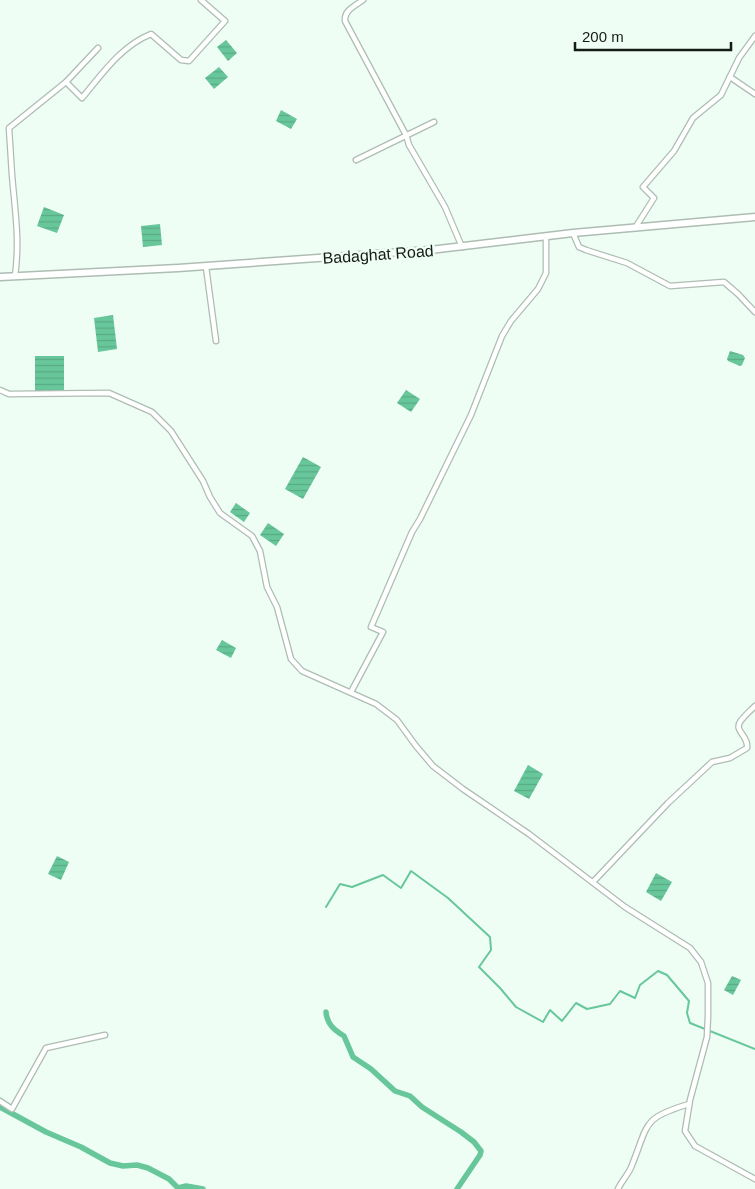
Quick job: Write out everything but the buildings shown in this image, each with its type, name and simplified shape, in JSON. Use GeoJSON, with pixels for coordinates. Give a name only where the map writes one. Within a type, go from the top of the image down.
{"type":"FeatureCollection","features":[{"type":"Feature","properties":{"kind":"main road","name":"Badaghat Road"},"geometry":{"type":"LineString","coordinates":[[0,277],[206,267],[462,247],[573,233],[755,217]]}},
{"type":"Feature","properties":{"kind":"street"},"geometry":{"type":"LineString","coordinates":[[66,82],[82,98],[121,52],[152,34],[180,60],[189,61],[225,21],[201,0]]}},
{"type":"Feature","properties":{"kind":"street"},"geometry":{"type":"LineString","coordinates":[[362,0],[348,11],[345,21],[406,135],[409,145],[445,207],[462,247]]}},
{"type":"Feature","properties":{"kind":"street"},"geometry":{"type":"LineString","coordinates":[[635,228],[654,198],[644,187],[674,151],[693,118],[721,95],[739,58],[755,36]]}},
{"type":"Feature","properties":{"kind":"street"},"geometry":{"type":"LineString","coordinates":[[15,276],[18,253],[17,218],[12,175],[10,128],[66,82],[98,48]]}},
{"type":"Feature","properties":{"kind":"street"},"geometry":{"type":"LineString","coordinates":[[730,77],[755,94]]}},
{"type":"Feature","properties":{"kind":"street"},"geometry":{"type":"LineString","coordinates":[[356,160],[434,122]]}},
{"type":"Feature","properties":{"kind":"street"},"geometry":{"type":"LineString","coordinates":[[573,233],[579,246],[586,250],[627,263],[670,286],[724,282],[755,312]]}},
{"type":"Feature","properties":{"kind":"street"},"geometry":{"type":"LineString","coordinates":[[351,692],[383,632],[371,627],[412,532],[471,415],[502,336],[511,321],[538,289],[546,273],[546,236]]}},
{"type":"Feature","properties":{"kind":"street"},"geometry":{"type":"LineString","coordinates":[[206,267],[216,341]]}},
{"type":"Feature","properties":{"kind":"street"},"geometry":{"type":"LineString","coordinates":[[0,390],[9,394],[109,393],[152,412],[171,431],[203,481],[220,513],[252,536],[260,551],[267,587],[277,607],[291,660],[302,671],[376,704],[398,720],[433,766],[536,839],[625,907],[690,948],[701,962],[708,982],[708,1016],[707,1037],[689,1104],[685,1131],[694,1146],[755,1179]]}},
{"type":"Feature","properties":{"kind":"street"},"geometry":{"type":"LineString","coordinates":[[593,882],[668,803],[712,762],[730,758],[747,748],[747,739],[738,726],[739,722],[755,706]]}},
{"type":"Feature","properties":{"kind":"street"},"geometry":{"type":"LineString","coordinates":[[0,1101],[12,1109],[46,1048],[105,1034]]}},
{"type":"Feature","properties":{"kind":"street"},"geometry":{"type":"LineString","coordinates":[[618,1189],[632,1168],[643,1133],[650,1122],[666,1111],[689,1104]]}},
{"type":"Feature","properties":{"kind":"shaded area"},"geometry":{"type":"Polygon","coordinates":[[[226,40],[237,53],[228,61],[217,47],[226,40]]]}},
{"type":"Feature","properties":{"kind":"shaded area"},"geometry":{"type":"Polygon","coordinates":[[[219,67],[228,77],[214,89],[205,78],[219,67]]]}},
{"type":"Feature","properties":{"kind":"shaded area"},"geometry":{"type":"Polygon","coordinates":[[[281,110],[297,119],[291,129],[276,121],[281,110]]]}},
{"type":"Feature","properties":{"kind":"shaded area"},"geometry":{"type":"Polygon","coordinates":[[[44,207],[64,215],[57,233],[37,226],[44,207]]]}},
{"type":"Feature","properties":{"kind":"shaded area"},"geometry":{"type":"Polygon","coordinates":[[[160,224],[162,245],[143,247],[141,226],[160,224]]]}},
{"type":"Feature","properties":{"kind":"shaded area"},"geometry":{"type":"Polygon","coordinates":[[[113,315],[117,349],[98,352],[94,318],[113,315]]]}},
{"type":"Feature","properties":{"kind":"shaded area"},"geometry":{"type":"Polygon","coordinates":[[[730,351],[743,355],[745,358],[742,365],[740,366],[728,361],[730,351]]]}},
{"type":"Feature","properties":{"kind":"shaded area"},"geometry":{"type":"Polygon","coordinates":[[[35,356],[64,356],[64,391],[35,392],[35,356]]]}},
{"type":"Feature","properties":{"kind":"shaded area"},"geometry":{"type":"Polygon","coordinates":[[[406,390],[420,399],[411,412],[397,403],[406,390]]]}},
{"type":"Feature","properties":{"kind":"shaded area"},"geometry":{"type":"Polygon","coordinates":[[[303,457],[321,467],[303,499],[285,489],[303,457]]]}},
{"type":"Feature","properties":{"kind":"shaded area"},"geometry":{"type":"Polygon","coordinates":[[[236,503],[250,513],[244,522],[230,512],[236,503]]]}},
{"type":"Feature","properties":{"kind":"shaded area"},"geometry":{"type":"Polygon","coordinates":[[[268,523],[284,534],[276,546],[260,535],[268,523]]]}},
{"type":"Feature","properties":{"kind":"shaded area"},"geometry":{"type":"Polygon","coordinates":[[[222,640],[236,648],[231,658],[216,650],[222,640]]]}},
{"type":"Feature","properties":{"kind":"shaded area"},"geometry":{"type":"Polygon","coordinates":[[[528,765],[543,774],[529,799],[514,791],[528,765]]]}},
{"type":"Feature","properties":{"kind":"shaded area"},"geometry":{"type":"Polygon","coordinates":[[[57,856],[69,862],[61,880],[48,874],[57,856]]]}},
{"type":"Feature","properties":{"kind":"shaded area"},"geometry":{"type":"Polygon","coordinates":[[[656,873],[672,882],[661,901],[646,892],[656,873]]]}},
{"type":"Feature","properties":{"kind":"shaded area"},"geometry":{"type":"Polygon","coordinates":[[[732,976],[741,980],[733,995],[724,990],[732,976]]]}},
{"type":"Feature","properties":{"kind":"waterway"},"geometry":{"type":"LineString","coordinates":[[326,907],[340,884],[352,887],[383,875],[401,888],[411,871],[448,898],[490,937],[491,950],[479,967],[516,1007],[543,1022],[550,1010],[562,1021],[576,1003],[587,1009],[610,1004],[620,991],[635,998],[640,985],[658,971],[667,975],[689,1001],[687,1013],[690,1023],[755,1049]]}},
{"type":"Feature","properties":{"kind":"waterway"},"geometry":{"type":"LineString","coordinates":[[326,1012],[332,1026],[344,1036],[353,1057],[371,1069],[395,1091],[410,1096],[422,1107],[461,1132],[474,1142],[481,1151],[457,1189]]}},
{"type":"Feature","properties":{"kind":"waterway"},"geometry":{"type":"LineString","coordinates":[[0,1107],[110,1163],[123,1166],[137,1165],[148,1168],[169,1179],[178,1188],[186,1186],[203,1189]]}}]}
